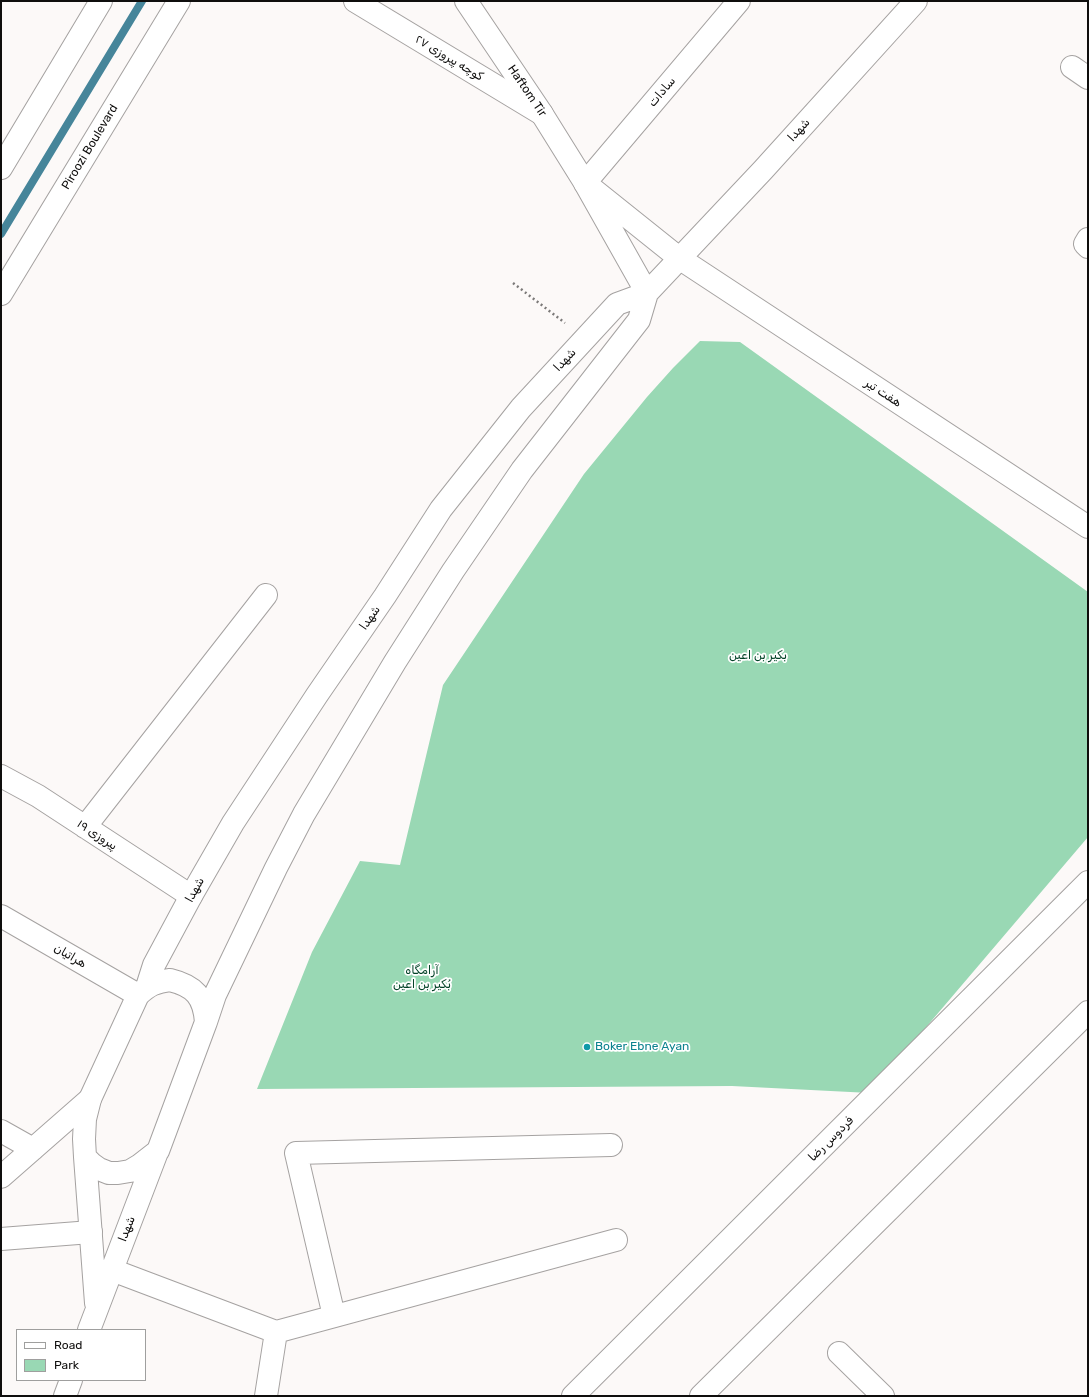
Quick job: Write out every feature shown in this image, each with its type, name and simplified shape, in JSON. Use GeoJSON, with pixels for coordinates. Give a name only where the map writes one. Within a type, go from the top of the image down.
{"type":"FeatureCollection","features":[{"type":"Feature","properties":{"kind":"street"},"geometry":{"type":"LineString","coordinates":[[1,168],[101,1]]}},
{"type":"Feature","properties":{"kind":"street","name":"Piroozi Boulevard"},"geometry":{"type":"LineString","coordinates":[[1,294],[179,1]]}},
{"type":"Feature","properties":{"kind":"street","name":"کوچه پیروزی ۲۷"},"geometry":{"type":"LineString","coordinates":[[355,1],[542,114]]}},
{"type":"Feature","properties":{"kind":"street","name":"Haftom Tir"},"geometry":{"type":"LineString","coordinates":[[466,1],[542,114],[585,183],[647,293]]}},
{"type":"Feature","properties":{"kind":"street","name":"سادات"},"geometry":{"type":"LineString","coordinates":[[585,183],[739,1]]}},
{"type":"Feature","properties":{"kind":"street","name":"شهدا"},"geometry":{"type":"LineString","coordinates":[[89,1329],[158,1151],[215,996],[276,868],[304,814],[395,662],[453,571],[522,470],[639,320],[647,293],[763,170],[916,1]]}},
{"type":"Feature","properties":{"kind":"street","name":"هفت تیر"},"geometry":{"type":"LineString","coordinates":[[585,183],[679,258],[1088,527]]}},
{"type":"Feature","properties":{"kind":"street","name":"شهدا"},"geometry":{"type":"LineString","coordinates":[[97,1308],[85,1157],[85,1119],[90,1099],[143,991],[154,965],[191,896],[237,816],[385,596],[441,508],[521,408],[617,304],[647,293]]}},
{"type":"Feature","properties":{"kind":"street"},"geometry":{"type":"LineString","coordinates":[[85,828],[266,595]]}},
{"type":"Feature","properties":{"kind":"street","name":"پیروزی ۱۹"},"geometry":{"type":"LineString","coordinates":[[1,776],[38,796],[191,896]]}},
{"type":"Feature","properties":{"kind":"street","name":"فردوس رضا"},"geometry":{"type":"LineString","coordinates":[[573,1396],[1088,882]]}},
{"type":"Feature","properties":{"kind":"street","name":"هراتیان"},"geometry":{"type":"LineString","coordinates":[[1,916],[143,991]]}},
{"type":"Feature","properties":{"kind":"street"},"geometry":{"type":"LineString","coordinates":[[143,991],[158,982],[170,980],[182,983],[193,989],[201,998],[205,1009],[206,1022]]}},
{"type":"Feature","properties":{"kind":"street"},"geometry":{"type":"LineString","coordinates":[[701,1396],[1088,1012]]}},
{"type":"Feature","properties":{"kind":"street"},"geometry":{"type":"LineString","coordinates":[[1,1177],[90,1099]]}},
{"type":"Feature","properties":{"kind":"street"},"geometry":{"type":"LineString","coordinates":[[1,1131],[33,1148]]}},
{"type":"Feature","properties":{"kind":"street"},"geometry":{"type":"LineString","coordinates":[[334,1316],[296,1153],[611,1145]]}},
{"type":"Feature","properties":{"kind":"street"},"geometry":{"type":"LineString","coordinates":[[85,1157],[99,1169],[109,1173],[118,1173],[130,1171],[158,1151]]}},
{"type":"Feature","properties":{"kind":"street"},"geometry":{"type":"LineString","coordinates":[[1,1239],[91,1232]]}},
{"type":"Feature","properties":{"kind":"street"},"geometry":{"type":"LineString","coordinates":[[112,1270],[276,1332],[616,1240]]}},
{"type":"Feature","properties":{"kind":"street"},"geometry":{"type":"LineString","coordinates":[[266,1396],[276,1332]]}},
{"type":"Feature","properties":{"kind":"street"},"geometry":{"type":"LineString","coordinates":[[839,1353],[883,1396]]}},
{"type":"Feature","properties":{"kind":"street"},"geometry":{"type":"LineString","coordinates":[[65,1396],[71,1381]]}},
{"type":"Feature","properties":{"kind":"path"},"geometry":{"type":"LineString","coordinates":[[513,283],[585,338]]}},
{"type":"Feature","properties":{"kind":"green space","name":"بکیر بن اعین"},"geometry":{"type":"Polygon","coordinates":[[[700,341],[740,342],[1088,592],[1088,837],[870,1093],[732,1086],[257,1089],[312,952],[360,861],[400,865],[443,685],[584,474],[647,397],[700,341]]]}},
{"type":"Feature","properties":{"kind":"waterway"},"geometry":{"type":"LineString","coordinates":[[1,234],[142,1]]}},
{"type":"Feature","properties":{"kind":"place","name":"Boker Ebne Ayan"},"geometry":{"type":"Point","coordinates":[587,1047]}},
{"type":"Feature","properties":{"kind":"park label","name":"آرامگاه بُکیر بن اعین"},"geometry":{"type":"Point","coordinates":[422,978]}}]}
